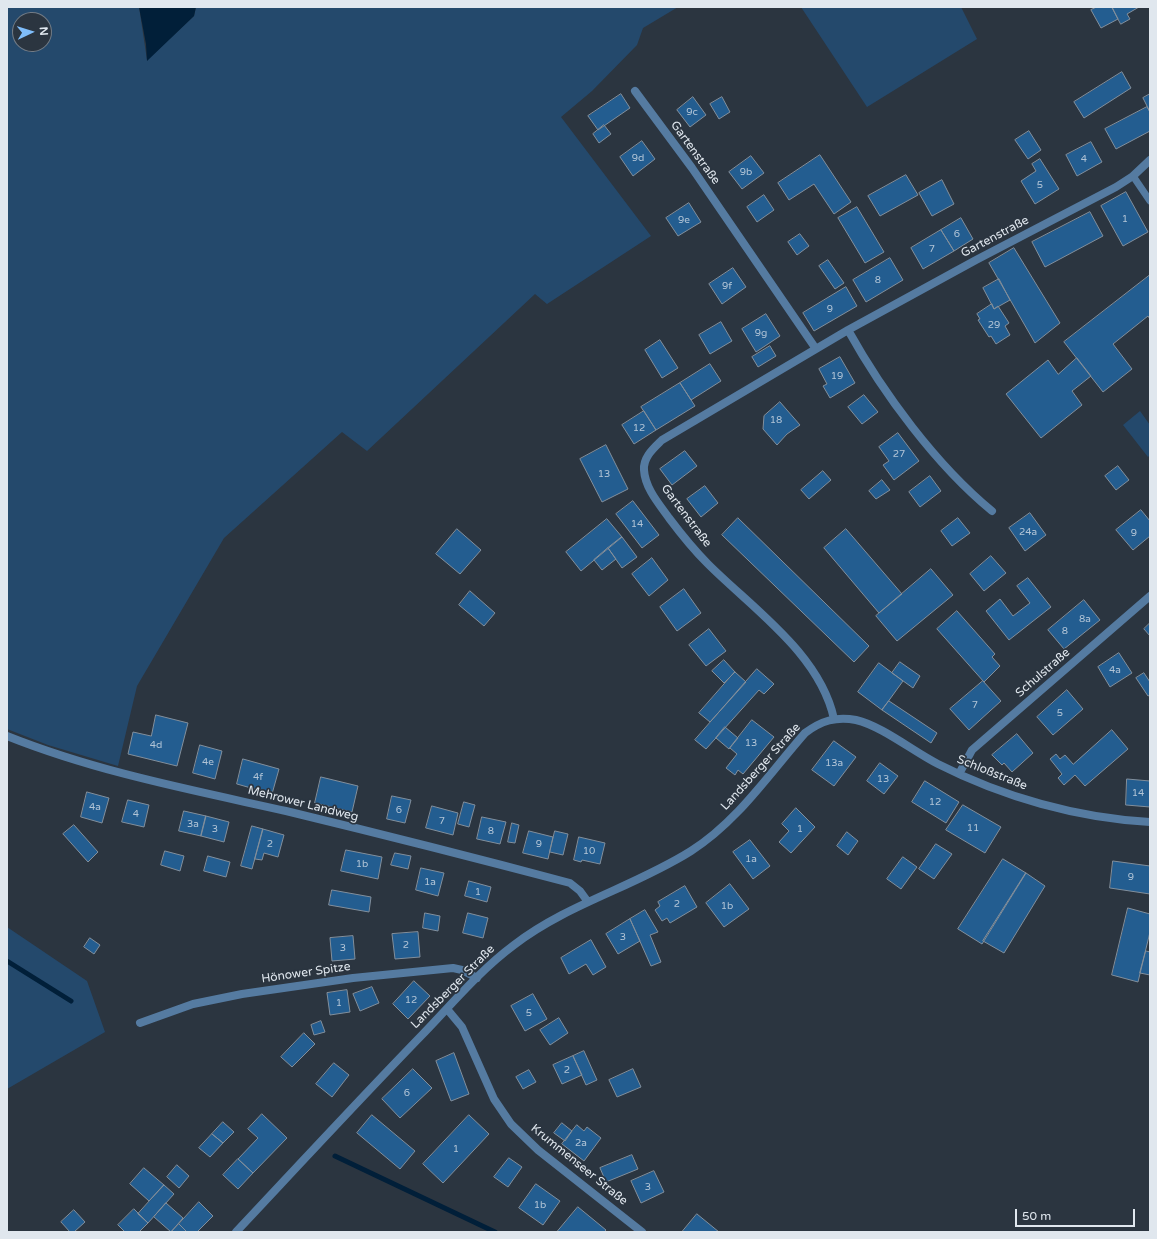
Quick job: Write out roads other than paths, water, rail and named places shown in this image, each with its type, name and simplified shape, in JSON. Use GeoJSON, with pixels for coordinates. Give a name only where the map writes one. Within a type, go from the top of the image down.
{"type":"FeatureCollection","features":[{"type":"Feature","properties":{"kind":"street","name":"Gartenstraße"},"geometry":{"type":"LineString","coordinates":[[635,91],[692,168],[816,349]]}},
{"type":"Feature","properties":{"kind":"street","name":"Gartenstraße"},"geometry":{"type":"LineString","coordinates":[[834,719],[824,687],[810,666],[796,649],[707,563],[688,542],[656,500],[648,485],[644,469],[649,453],[662,440],[848,330],[976,260],[1104,194],[1133,176],[1150,160]]}},
{"type":"Feature","properties":{"kind":"street"},"geometry":{"type":"LineString","coordinates":[[848,330],[893,400],[921,436],[968,491],[992,511]]}},
{"type":"Feature","properties":{"kind":"street","name":"Schulstraße"},"geometry":{"type":"LineString","coordinates":[[959,774],[972,750],[1150,596]]}},
{"type":"Feature","properties":{"kind":"street","name":"Schloßstraße"},"geometry":{"type":"LineString","coordinates":[[834,719],[846,718],[871,726],[938,764],[959,774],[1029,801],[1106,818],[1150,822]]}},
{"type":"Feature","properties":{"kind":"street","name":"Landsberger Straße"},"geometry":{"type":"LineString","coordinates":[[236,1232],[344,1115],[494,961],[531,933],[588,902],[671,862],[708,839],[737,813],[805,733],[816,725],[834,719]]}},
{"type":"Feature","properties":{"kind":"street","name":"Mehrower Landweg"},"geometry":{"type":"LineString","coordinates":[[7,736],[38,748],[103,769],[289,812],[570,883],[580,891],[588,902]]}},
{"type":"Feature","properties":{"kind":"street","name":"Hönower Spitze"},"geometry":{"type":"LineString","coordinates":[[140,1023],[193,1004],[292,986],[453,968],[462,970],[477,978]]}},
{"type":"Feature","properties":{"kind":"street","name":"Krummenseer Straße"},"geometry":{"type":"LineString","coordinates":[[447,1009],[462,1026],[494,1099],[511,1124],[538,1150],[642,1232]]}},
{"type":"Feature","properties":{"kind":"lane"},"geometry":{"type":"LineString","coordinates":[[1133,176],[1150,201]]}},
{"type":"Feature","properties":{"kind":"waterway"},"geometry":{"type":"LineString","coordinates":[[7,961],[71,1001]]}},
{"type":"Feature","properties":{"kind":"waterway"},"geometry":{"type":"LineString","coordinates":[[335,1156],[495,1232]]}}]}
